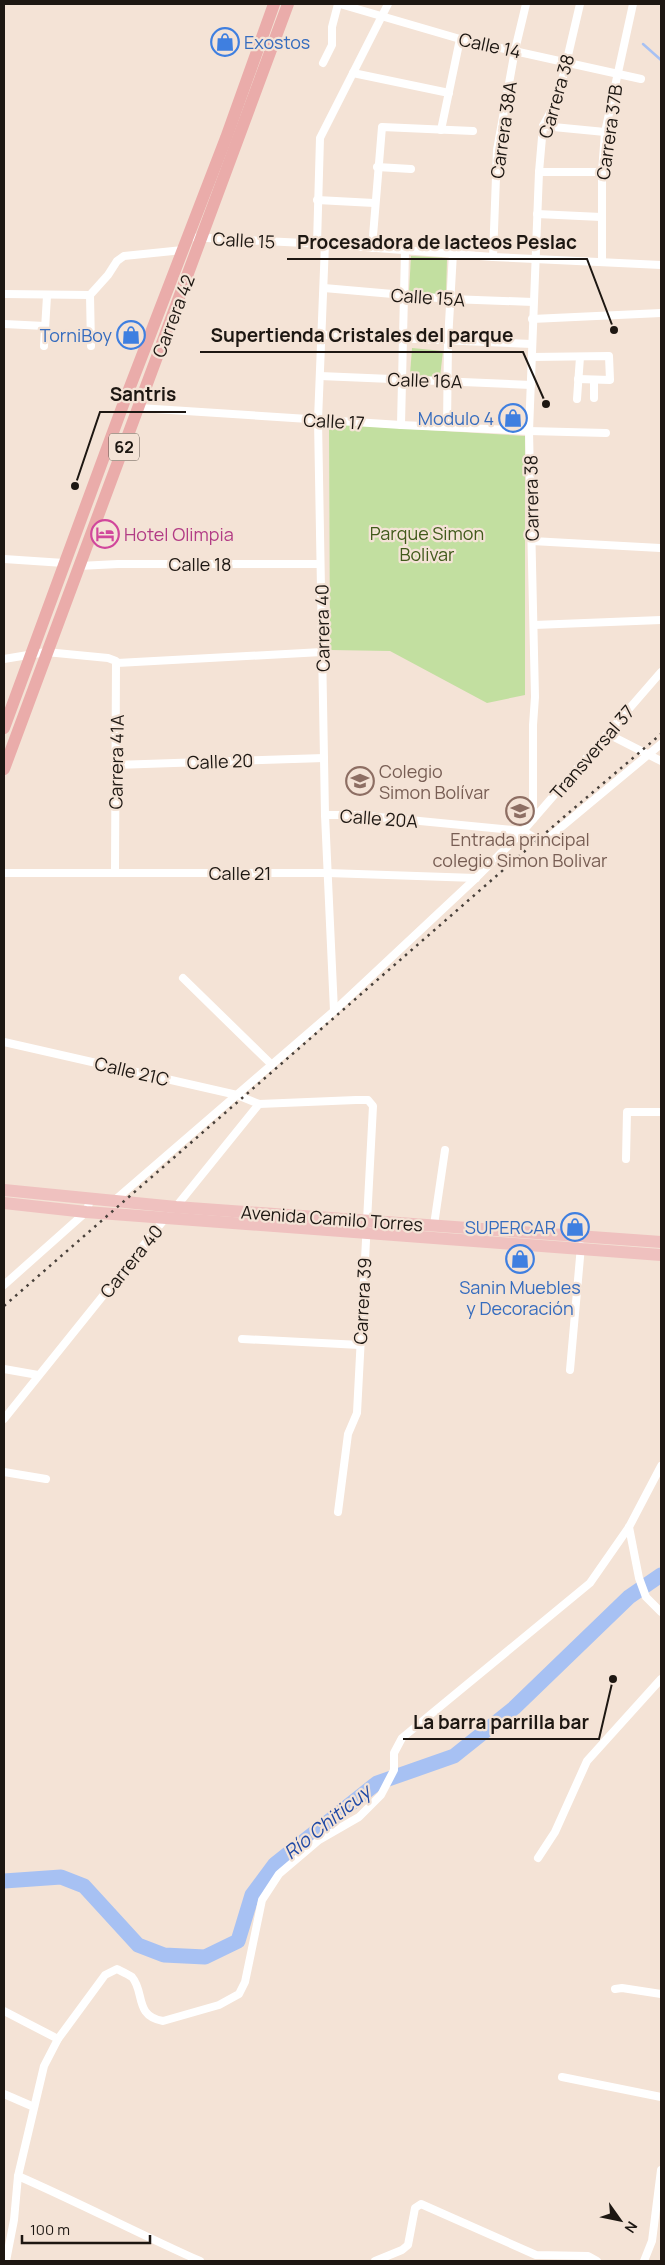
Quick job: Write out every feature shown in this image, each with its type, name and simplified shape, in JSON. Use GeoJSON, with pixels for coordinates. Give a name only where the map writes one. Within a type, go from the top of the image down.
{"type":"FeatureCollection","features":[{"type":"Feature","properties":{"kind":"highway","name":"Carrera 42"},"geometry":{"type":"LineString","coordinates":[[4,769],[288,4]]}},
{"type":"Feature","properties":{"kind":"highway","name":"Carrera 42"},"geometry":{"type":"LineString","coordinates":[[4,728],[64,563],[226,138],[270,5]]}},
{"type":"Feature","properties":{"kind":"main road","name":"Avenida Camilo Torres"},"geometry":{"type":"LineString","coordinates":[[4,1190],[176,1207],[661,1242]]}},
{"type":"Feature","properties":{"kind":"main road","name":"Avenida Camilo Torres"},"geometry":{"type":"LineString","coordinates":[[4,1204],[86,1212],[661,1256]]}},
{"type":"Feature","properties":{"kind":"street","name":"Calle 14"},"geometry":{"type":"LineString","coordinates":[[339,4],[460,39],[641,80]]}},
{"type":"Feature","properties":{"kind":"street"},"geometry":{"type":"LineString","coordinates":[[323,64],[332,45],[332,28],[339,4]]}},
{"type":"Feature","properties":{"kind":"street","name":"Carrera 40"},"geometry":{"type":"LineString","coordinates":[[334,1011],[325,815],[320,564],[318,420],[324,288],[317,200],[320,138],[388,4]]}},
{"type":"Feature","properties":{"kind":"street","name":"Carrera 38A"},"geometry":{"type":"LineString","coordinates":[[493,257],[497,150],[515,50],[526,4]]}},
{"type":"Feature","properties":{"kind":"street","name":"Carrera 38"},"geometry":{"type":"LineString","coordinates":[[533,819],[533,725],[535,697],[529,431],[534,259],[539,172],[543,126],[558,98],[580,4]]}},
{"type":"Feature","properties":{"kind":"street","name":"Carrera 37B"},"geometry":{"type":"LineString","coordinates":[[602,261],[602,172],[605,132],[633,4]]}},
{"type":"Feature","properties":{"kind":"street"},"geometry":{"type":"LineString","coordinates":[[441,130],[460,39]]}},
{"type":"Feature","properties":{"kind":"street"},"geometry":{"type":"LineString","coordinates":[[353,73],[449,93]]}},
{"type":"Feature","properties":{"kind":"street"},"geometry":{"type":"LineString","coordinates":[[543,126],[605,132]]}},
{"type":"Feature","properties":{"kind":"street"},"geometry":{"type":"LineString","coordinates":[[372,248],[374,203],[382,127],[473,131]]}},
{"type":"Feature","properties":{"kind":"street"},"geometry":{"type":"LineString","coordinates":[[378,167],[411,169]]}},
{"type":"Feature","properties":{"kind":"street"},"geometry":{"type":"LineString","coordinates":[[539,172],[602,172]]}},
{"type":"Feature","properties":{"kind":"street"},"geometry":{"type":"LineString","coordinates":[[317,200],[374,203]]}},
{"type":"Feature","properties":{"kind":"street"},"geometry":{"type":"LineString","coordinates":[[537,214],[602,217]]}},
{"type":"Feature","properties":{"kind":"street","name":"Calle 15"},"geometry":{"type":"LineString","coordinates":[[90,295],[108,275],[117,261],[124,256],[185,244],[203,237],[493,257],[661,265]]}},
{"type":"Feature","properties":{"kind":"street"},"geometry":{"type":"LineString","coordinates":[[401,425],[405,251]]}},
{"type":"Feature","properties":{"kind":"street"},"geometry":{"type":"LineString","coordinates":[[447,427],[448,341],[453,253]]}},
{"type":"Feature","properties":{"kind":"street","name":"Calle 15A"},"geometry":{"type":"LineString","coordinates":[[324,288],[450,299],[533,302]]}},
{"type":"Feature","properties":{"kind":"street"},"geometry":{"type":"LineString","coordinates":[[4,294],[90,295],[91,346]]}},
{"type":"Feature","properties":{"kind":"street"},"geometry":{"type":"LineString","coordinates":[[44,346],[47,296]]}},
{"type":"Feature","properties":{"kind":"street"},"geometry":{"type":"LineString","coordinates":[[532,319],[661,313]]}},
{"type":"Feature","properties":{"kind":"street"},"geometry":{"type":"LineString","coordinates":[[4,324],[45,326]]}},
{"type":"Feature","properties":{"kind":"street"},"geometry":{"type":"LineString","coordinates":[[322,335],[532,344]]}},
{"type":"Feature","properties":{"kind":"street"},"geometry":{"type":"LineString","coordinates":[[532,357],[609,356],[610,380],[578,379]]}},
{"type":"Feature","properties":{"kind":"street"},"geometry":{"type":"LineString","coordinates":[[577,399],[580,357]]}},
{"type":"Feature","properties":{"kind":"street","name":"Calle 16A"},"geometry":{"type":"LineString","coordinates":[[320,376],[531,385]]}},
{"type":"Feature","properties":{"kind":"street"},"geometry":{"type":"LineString","coordinates":[[594,380],[594,398]]}},
{"type":"Feature","properties":{"kind":"street","name":"Calle 17"},"geometry":{"type":"LineString","coordinates":[[139,408],[401,425],[606,433]]}},
{"type":"Feature","properties":{"kind":"street"},"geometry":{"type":"LineString","coordinates":[[532,541],[660,548]]}},
{"type":"Feature","properties":{"kind":"street"},"geometry":{"type":"LineString","coordinates":[[4,559],[64,563]]}},
{"type":"Feature","properties":{"kind":"street","name":"Calle 18"},"geometry":{"type":"LineString","coordinates":[[79,566],[118,564],[320,564]]}},
{"type":"Feature","properties":{"kind":"street"},"geometry":{"type":"LineString","coordinates":[[534,626],[661,620]]}},
{"type":"Feature","properties":{"kind":"street"},"geometry":{"type":"LineString","coordinates":[[4,660],[46,652],[108,658],[114,659],[117,663],[322,652]]}},
{"type":"Feature","properties":{"kind":"street","name":"Carrera 41A"},"geometry":{"type":"LineString","coordinates":[[115,873],[117,663]]}},
{"type":"Feature","properties":{"kind":"street","name":"Transversal 37"},"geometry":{"type":"LineString","coordinates":[[523,831],[661,672]]}},
{"type":"Feature","properties":{"kind":"street"},"geometry":{"type":"LineString","coordinates":[[608,734],[661,761]]}},
{"type":"Feature","properties":{"kind":"street"},"geometry":{"type":"LineString","coordinates":[[114,1200],[334,1011],[476,878],[523,831],[538,840],[548,839],[661,744]]}},
{"type":"Feature","properties":{"kind":"street","name":"Calle 20"},"geometry":{"type":"LineString","coordinates":[[115,765],[324,758]]}},
{"type":"Feature","properties":{"kind":"street","name":"Calle 20A"},"geometry":{"type":"LineString","coordinates":[[325,815],[358,816],[523,831]]}},
{"type":"Feature","properties":{"kind":"street","name":"Calle 21"},"geometry":{"type":"LineString","coordinates":[[4,873],[328,873],[476,878]]}},
{"type":"Feature","properties":{"kind":"street"},"geometry":{"type":"LineString","coordinates":[[183,978],[272,1065]]}},
{"type":"Feature","properties":{"kind":"street","name":"Calle 21C"},"geometry":{"type":"LineString","coordinates":[[4,1042],[238,1095],[259,1104]]}},
{"type":"Feature","properties":{"kind":"street","name":"Carrera 39"},"geometry":{"type":"LineString","coordinates":[[259,1104],[368,1100],[373,1106],[357,1413],[348,1434],[338,1512]]}},
{"type":"Feature","properties":{"kind":"street","name":"Carrera 40"},"geometry":{"type":"LineString","coordinates":[[4,1419],[259,1104]]}},
{"type":"Feature","properties":{"kind":"street"},"geometry":{"type":"LineString","coordinates":[[626,1159],[625,1116],[627,1112],[661,1112]]}},
{"type":"Feature","properties":{"kind":"street"},"geometry":{"type":"LineString","coordinates":[[434,1225],[445,1150]]}},
{"type":"Feature","properties":{"kind":"street"},"geometry":{"type":"LineString","coordinates":[[4,1285],[86,1212],[91,1198]]}},
{"type":"Feature","properties":{"kind":"street"},"geometry":{"type":"LineString","coordinates":[[570,1370],[582,1237]]}},
{"type":"Feature","properties":{"kind":"street"},"geometry":{"type":"LineString","coordinates":[[242,1339],[360,1345]]}},
{"type":"Feature","properties":{"kind":"street"},"geometry":{"type":"LineString","coordinates":[[4,1369],[38,1375]]}},
{"type":"Feature","properties":{"kind":"street"},"geometry":{"type":"LineString","coordinates":[[6,2261],[14,2220],[18,2176],[44,2066],[58,2038],[105,1975],[117,1969],[132,1977],[146,2013],[154,2020],[163,2021],[219,2005],[239,1994],[245,1982],[262,1900],[279,1874],[319,1840],[359,1817],[381,1795],[393,1773],[394,1752],[402,1738],[590,1583],[629,1527],[661,1466]]}},
{"type":"Feature","properties":{"kind":"street"},"geometry":{"type":"LineString","coordinates":[[4,1472],[46,1480]]}},
{"type":"Feature","properties":{"kind":"street"},"geometry":{"type":"LineString","coordinates":[[629,1527],[639,1578],[646,1597],[661,1612]]}},
{"type":"Feature","properties":{"kind":"street"},"geometry":{"type":"LineString","coordinates":[[538,1858],[554,1832],[587,1761],[661,1679]]}},
{"type":"Feature","properties":{"kind":"street"},"geometry":{"type":"LineString","coordinates":[[615,1990],[622,1988],[661,1994]]}},
{"type":"Feature","properties":{"kind":"street"},"geometry":{"type":"LineString","coordinates":[[4,2012],[58,2038]]}},
{"type":"Feature","properties":{"kind":"street"},"geometry":{"type":"LineString","coordinates":[[562,2077],[661,2097]]}},
{"type":"Feature","properties":{"kind":"street"},"geometry":{"type":"LineString","coordinates":[[4,2094],[34,2108]]}},
{"type":"Feature","properties":{"kind":"street"},"geometry":{"type":"LineString","coordinates":[[644,2261],[652,2240],[661,2170]]}},
{"type":"Feature","properties":{"kind":"street"},"geometry":{"type":"LineString","coordinates":[[18,2176],[90,2208],[122,2227],[200,2261]]}},
{"type":"Feature","properties":{"kind":"street"},"geometry":{"type":"LineString","coordinates":[[375,2261],[402,2250],[408,2245],[415,2208],[421,2204],[536,2255],[588,2256],[597,2261]]}},
{"type":"Feature","properties":{"kind":"green space"},"geometry":{"type":"Polygon","coordinates":[[[411,256],[447,258],[446,295],[409,293],[411,256]]]}},
{"type":"Feature","properties":{"kind":"green space"},"geometry":{"type":"Polygon","coordinates":[[[412,348],[443,351],[440,377],[410,375],[412,348]]]}},
{"type":"Feature","properties":{"kind":"green space","name":"Parque Simon Bolivar"},"geometry":{"type":"Polygon","coordinates":[[[329,424],[525,436],[525,695],[487,703],[390,651],[330,650],[329,424]]]}},
{"type":"Feature","properties":{"kind":"waterway"},"geometry":{"type":"LineString","coordinates":[[643,44],[661,60]]}},
{"type":"Feature","properties":{"kind":"waterway","name":"Río Chiticuy"},"geometry":{"type":"LineString","coordinates":[[4,1881],[61,1877],[84,1886],[138,1945],[164,1955],[205,1957],[238,1941],[252,1895],[275,1864],[377,1783],[454,1756],[514,1708],[629,1597],[661,1575]]}},
{"type":"Feature","properties":{"kind":"railway"},"geometry":{"type":"LineString","coordinates":[[4,1306],[661,734]]}},
{"type":"Feature","properties":{"kind":"place","name":"Exostos"},"geometry":{"type":"Point","coordinates":[225,42]}},
{"type":"Feature","properties":{"kind":"place","name":"Procesadora de lacteos Peslac"},"geometry":{"type":"Point","coordinates":[614,330]}},
{"type":"Feature","properties":{"kind":"place","name":"TorniBoy"},"geometry":{"type":"Point","coordinates":[131,335]}},
{"type":"Feature","properties":{"kind":"place","name":"Supertienda Cristales del parque"},"geometry":{"type":"Point","coordinates":[546,404]}},
{"type":"Feature","properties":{"kind":"place","name":"Modulo 4"},"geometry":{"type":"Point","coordinates":[513,418]}},
{"type":"Feature","properties":{"kind":"place","name":"Santris"},"geometry":{"type":"Point","coordinates":[75,486]}},
{"type":"Feature","properties":{"kind":"place","name":"Hotel Olimpia"},"geometry":{"type":"Point","coordinates":[105,534]}},
{"type":"Feature","properties":{"kind":"place","name":"Colegio Simon Bolívar"},"geometry":{"type":"Point","coordinates":[360,781]}},
{"type":"Feature","properties":{"kind":"place","name":"Entrada principal colegio Simon Bolivar"},"geometry":{"type":"Point","coordinates":[520,811]}},
{"type":"Feature","properties":{"kind":"place","name":"SUPERCAR"},"geometry":{"type":"Point","coordinates":[575,1227]}},
{"type":"Feature","properties":{"kind":"place","name":"Sanin Muebles y Decoración"},"geometry":{"type":"Point","coordinates":[520,1259]}},
{"type":"Feature","properties":{"kind":"place","name":"La barra parrilla bar"},"geometry":{"type":"Point","coordinates":[613,1679]}}]}
